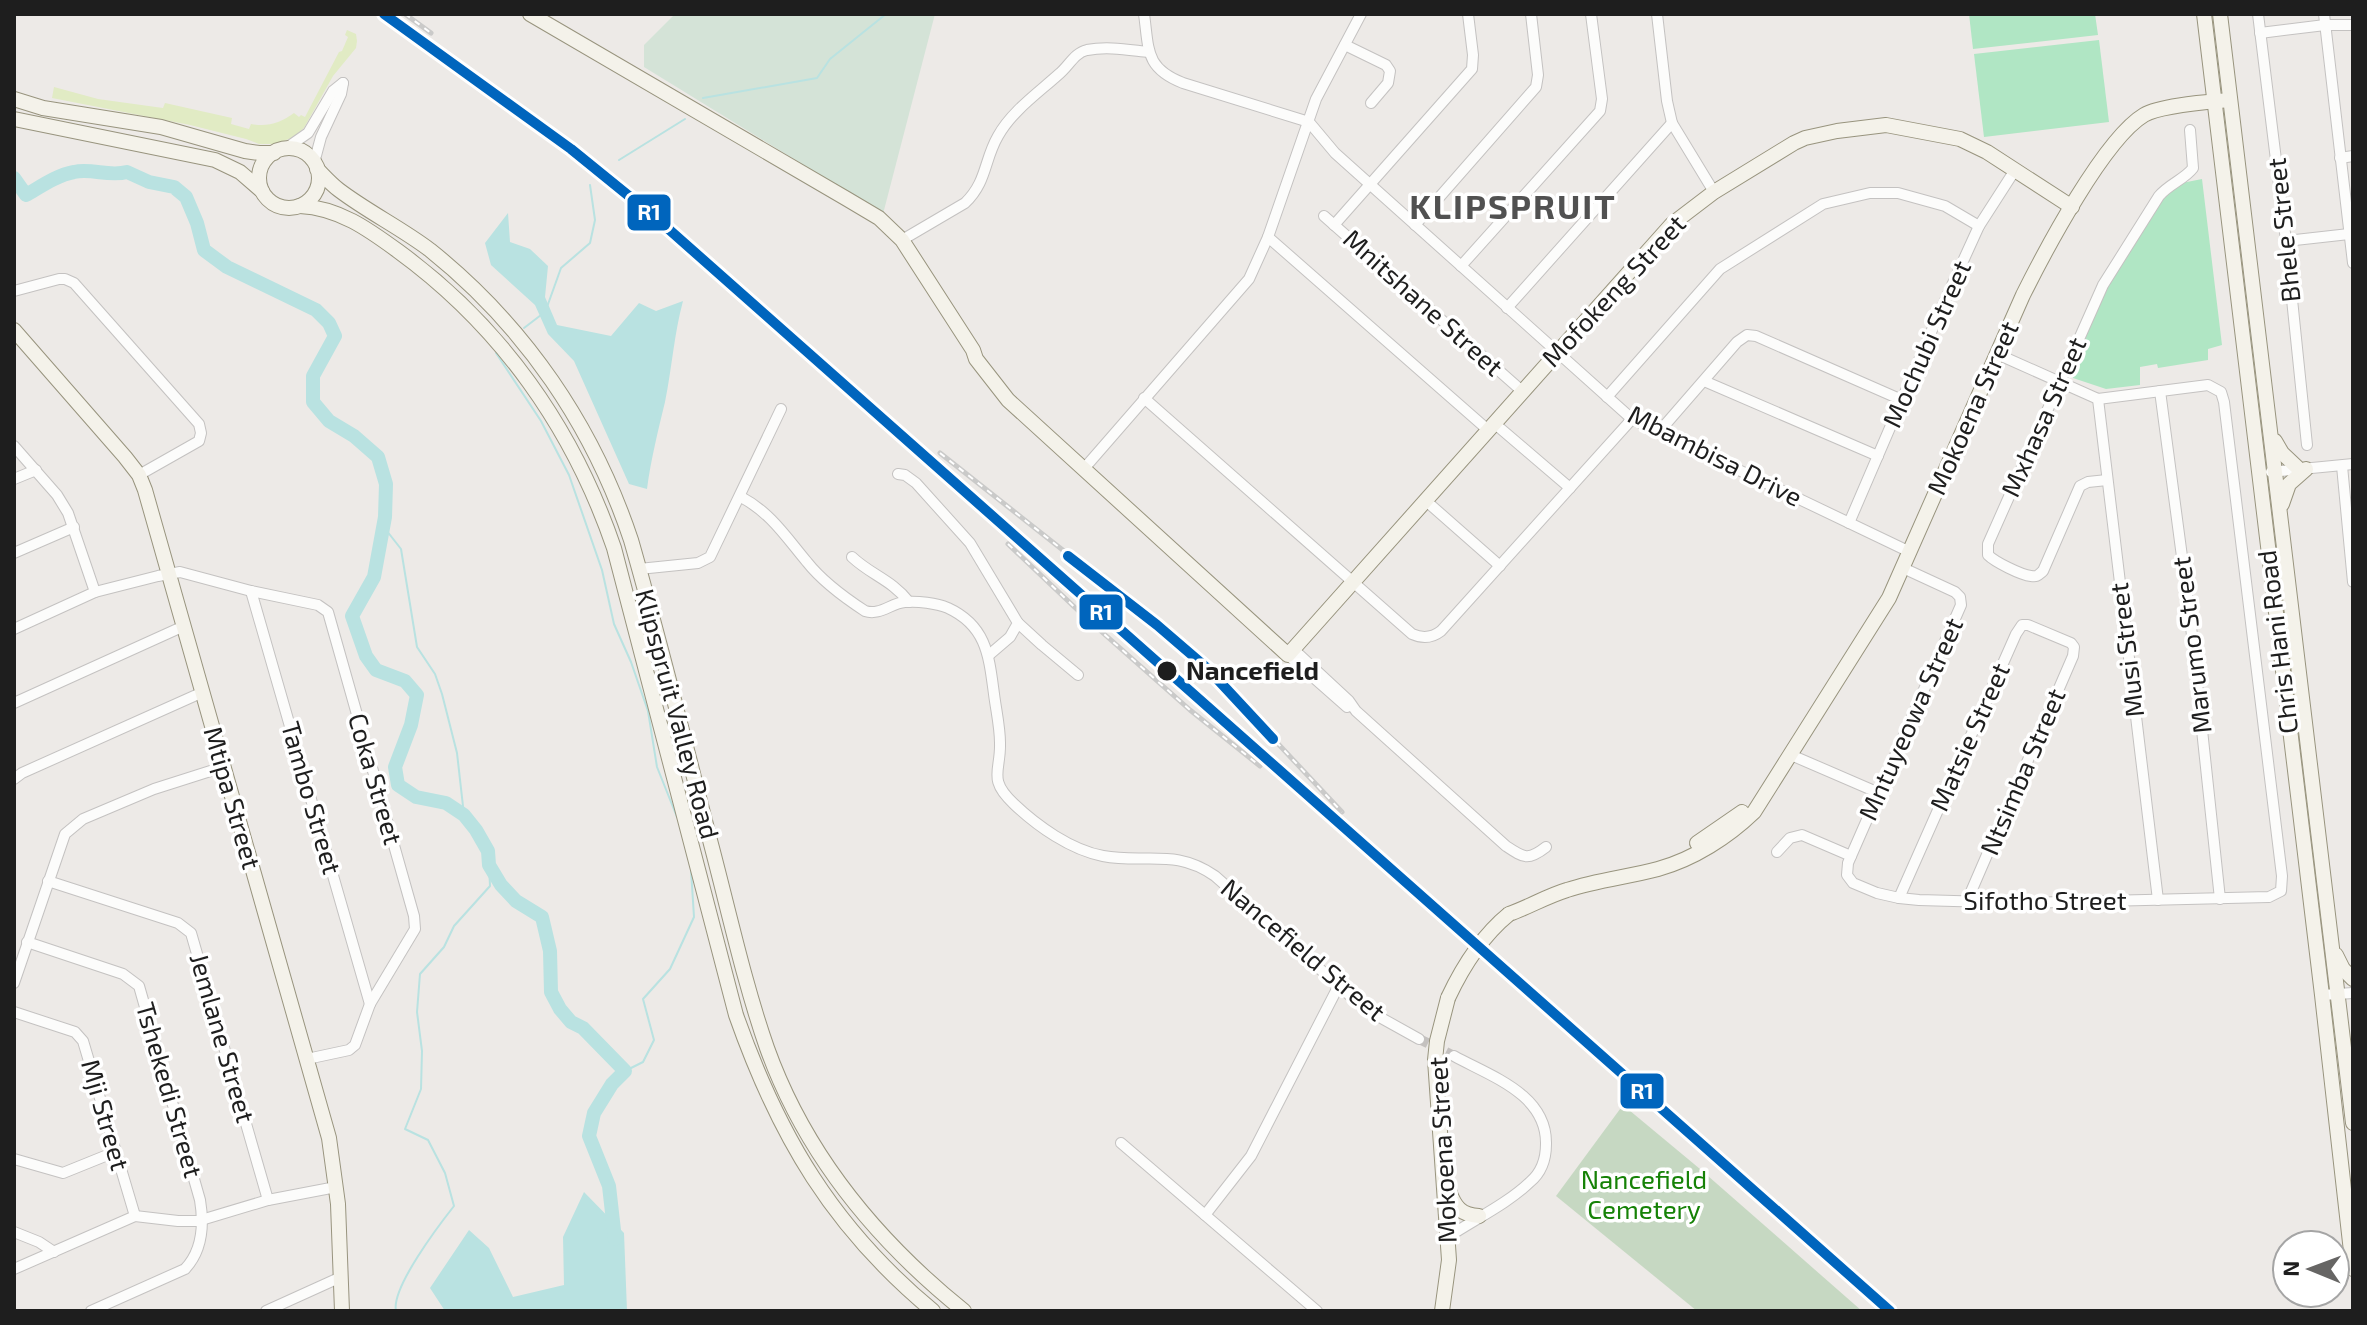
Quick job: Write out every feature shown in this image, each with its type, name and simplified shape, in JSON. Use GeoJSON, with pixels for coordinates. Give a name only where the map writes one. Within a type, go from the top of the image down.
{"type":"FeatureCollection","features":[{"type":"Feature","properties":{"kind":"main road"},"geometry":{"type":"LineString","coordinates":[[530,14],[879,218],[902,240],[973,350],[1004,387],[1290,652]]}},
{"type":"Feature","properties":{"kind":"main road","name":"Chris Hani Road"},"geometry":{"type":"LineString","coordinates":[[2204,14],[2258,474],[2329,988],[2353,1123]]}},
{"type":"Feature","properties":{"kind":"main road","name":"Chris Hani Road"},"geometry":{"type":"LineString","coordinates":[[2220,14],[2332,944],[2329,988],[2353,1269]]}},
{"type":"Feature","properties":{"kind":"main road"},"geometry":{"type":"LineString","coordinates":[[14,99],[43,108],[161,127],[245,151],[302,152],[316,166],[319,180],[310,199],[300,206],[288,208],[277,205],[240,172],[215,160],[14,119]]}},
{"type":"Feature","properties":{"kind":"main road","name":"Mokoena Street"},"geometry":{"type":"LineString","coordinates":[[1442,1311],[1448,1275],[1448,1237],[1435,1060],[1448,998],[1469,958],[1509,914],[1549,887],[1644,865],[1671,855],[1698,842],[1738,815],[1772,785],[1879,617],[2041,258],[2106,155],[2139,119],[2157,111],[2230,100]]}},
{"type":"Feature","properties":{"kind":"main road","name":"Mofokeng Street"},"geometry":{"type":"LineString","coordinates":[[1290,652],[1672,224],[1714,192],[1800,140],[1877,125],[1897,126],[1967,141],[2072,207]]}},
{"type":"Feature","properties":{"kind":"main road"},"geometry":{"type":"LineString","coordinates":[[262,191],[261,170],[265,161],[280,151]]}},
{"type":"Feature","properties":{"kind":"main road","name":"Klipspruit Valley Road"},"geometry":{"type":"LineString","coordinates":[[316,166],[338,190],[429,249],[462,278],[510,326],[566,400],[601,465],[623,516],[754,1007],[782,1085],[814,1146],[859,1210],[913,1269],[964,1311]]}},
{"type":"Feature","properties":{"kind":"main road","name":"Klipspruit Valley Road"},"geometry":{"type":"LineString","coordinates":[[300,206],[329,210],[354,221],[434,279],[499,342],[529,380],[567,439],[595,496],[614,548],[736,1015],[754,1067],[780,1124],[829,1202],[880,1262],[933,1311]]}},
{"type":"Feature","properties":{"kind":"main road","name":"Mtipa Street"},"geometry":{"type":"LineString","coordinates":[[14,330],[139,475],[170,573],[329,1138],[336,1187],[342,1311]]}},
{"type":"Feature","properties":{"kind":"main road"},"geometry":{"type":"LineString","coordinates":[[973,350],[982,369],[1008,400],[1290,652]]}},
{"type":"Feature","properties":{"kind":"main road"},"geometry":{"type":"LineString","coordinates":[[2271,429],[2282,453],[2303,469],[2289,484],[2280,510]]}},
{"type":"Feature","properties":{"kind":"main road"},"geometry":{"type":"LineString","coordinates":[[2332,944],[2343,969],[2353,980]]}},
{"type":"Feature","properties":{"kind":"main road"},"geometry":{"type":"LineString","coordinates":[[1443,1176],[1458,1209],[1464,1214],[1479,1216]]}},
{"type":"Feature","properties":{"kind":"street"},"geometry":{"type":"LineString","coordinates":[[1144,14],[1149,52],[1159,71],[1172,79],[1309,122]]}},
{"type":"Feature","properties":{"kind":"street"},"geometry":{"type":"LineString","coordinates":[[1088,464],[1254,270],[1316,99],[1361,14]]}},
{"type":"Feature","properties":{"kind":"street"},"geometry":{"type":"LineString","coordinates":[[1334,225],[1472,69],[1468,14]]}},
{"type":"Feature","properties":{"kind":"street"},"geometry":{"type":"LineString","coordinates":[[1415,225],[1536,87],[1538,75],[1531,14]]}},
{"type":"Feature","properties":{"kind":"street"},"geometry":{"type":"LineString","coordinates":[[1461,266],[1600,111],[1602,99],[1591,14]]}},
{"type":"Feature","properties":{"kind":"street"},"geometry":{"type":"LineString","coordinates":[[1657,14],[1672,123],[1714,192]]}},
{"type":"Feature","properties":{"kind":"street","name":"Bhele Street"},"geometry":{"type":"LineString","coordinates":[[2258,14],[2307,445]]}},
{"type":"Feature","properties":{"kind":"street"},"geometry":{"type":"LineString","coordinates":[[2260,33],[2324,20],[2353,25]]}},
{"type":"Feature","properties":{"kind":"street"},"geometry":{"type":"LineString","coordinates":[[2324,20],[2353,263]]}},
{"type":"Feature","properties":{"kind":"street"},"geometry":{"type":"LineString","coordinates":[[1345,45],[1386,65],[1390,71],[1388,83],[1371,103]]}},
{"type":"Feature","properties":{"kind":"street"},"geometry":{"type":"LineString","coordinates":[[902,240],[973,196],[981,184],[1003,128],[1037,90],[1061,73],[1077,55],[1089,50],[1115,48],[1149,52]]}},
{"type":"Feature","properties":{"kind":"street"},"geometry":{"type":"LineString","coordinates":[[280,151],[308,133],[333,91],[343,83],[321,137],[316,166]]}},
{"type":"Feature","properties":{"kind":"street","name":"Mbambisa Drive"},"geometry":{"type":"LineString","coordinates":[[1309,122],[1326,144],[1632,419],[1910,552]]}},
{"type":"Feature","properties":{"kind":"street"},"geometry":{"type":"LineString","coordinates":[[1507,308],[1672,123]]}},
{"type":"Feature","properties":{"kind":"street","name":"Mxhasa Street"},"geometry":{"type":"LineString","coordinates":[[2107,480],[2080,486],[2041,573],[2029,576],[1988,555],[1988,544],[2103,285],[2165,188],[2193,168],[2190,130]]}},
{"type":"Feature","properties":{"kind":"street"},"geometry":{"type":"LineString","coordinates":[[2340,158],[2353,156]]}},
{"type":"Feature","properties":{"kind":"street","name":"Mochubi Street"},"geometry":{"type":"LineString","coordinates":[[1849,523],[1979,226],[2015,170]]}},
{"type":"Feature","properties":{"kind":"street"},"geometry":{"type":"LineString","coordinates":[[1607,397],[1720,269],[1823,204],[1870,193],[1898,193],[1945,206],[1979,226]]}},
{"type":"Feature","properties":{"kind":"street","name":"Mnitshane Street"},"geometry":{"type":"LineString","coordinates":[[1324,216],[1522,391]]}},
{"type":"Feature","properties":{"kind":"street"},"geometry":{"type":"LineString","coordinates":[[2286,241],[2349,234]]}},
{"type":"Feature","properties":{"kind":"street"},"geometry":{"type":"LineString","coordinates":[[1268,237],[1491,426],[1570,488]]}},
{"type":"Feature","properties":{"kind":"street"},"geometry":{"type":"LineString","coordinates":[[14,291],[59,279],[74,283],[199,424],[199,441],[139,475]]}},
{"type":"Feature","properties":{"kind":"street"},"geometry":{"type":"LineString","coordinates":[[1658,433],[1741,338],[1751,334],[1902,400]]}},
{"type":"Feature","properties":{"kind":"street"},"geometry":{"type":"LineString","coordinates":[[1997,354],[2098,399],[2160,391]]}},
{"type":"Feature","properties":{"kind":"street"},"geometry":{"type":"LineString","coordinates":[[1704,381],[1878,456]]}},
{"type":"Feature","properties":{"kind":"street","name":"Sifotho Street"},"geometry":{"type":"LineString","coordinates":[[1851,856],[1847,875],[1853,883],[1899,898],[2023,903],[2269,897],[2281,891],[2282,876],[2224,402],[2221,392],[2208,385],[2160,391]]}},
{"type":"Feature","properties":{"kind":"street","name":"Marumo Street"},"geometry":{"type":"LineString","coordinates":[[2160,391],[2190,617],[2220,899]]}},
{"type":"Feature","properties":{"kind":"street"},"geometry":{"type":"LineString","coordinates":[[1144,398],[1412,634],[1427,637],[1441,631],[1632,419]]}},
{"type":"Feature","properties":{"kind":"street","name":"Musi Street"},"geometry":{"type":"LineString","coordinates":[[2098,399],[2158,900]]}},
{"type":"Feature","properties":{"kind":"street"},"geometry":{"type":"LineString","coordinates":[[639,569],[698,563],[714,553],[781,409]]}},
{"type":"Feature","properties":{"kind":"street"},"geometry":{"type":"LineString","coordinates":[[14,446],[57,495],[74,527],[95,592]]}},
{"type":"Feature","properties":{"kind":"street"},"geometry":{"type":"LineString","coordinates":[[2258,474],[2348,465],[2353,582]]}},
{"type":"Feature","properties":{"kind":"street"},"geometry":{"type":"LineString","coordinates":[[14,479],[36,470]]}},
{"type":"Feature","properties":{"kind":"street"},"geometry":{"type":"LineString","coordinates":[[898,474],[916,483],[970,543],[1018,623],[1078,675]]}},
{"type":"Feature","properties":{"kind":"street"},"geometry":{"type":"LineString","coordinates":[[741,497],[765,512],[809,565],[859,607],[873,613],[902,602],[935,604],[953,611],[975,629],[984,640],[989,655],[1010,637],[1018,623]]}},
{"type":"Feature","properties":{"kind":"street"},"geometry":{"type":"LineString","coordinates":[[1425,500],[1500,566]]}},
{"type":"Feature","properties":{"kind":"street"},"geometry":{"type":"LineString","coordinates":[[14,553],[74,527]]}},
{"type":"Feature","properties":{"kind":"street"},"geometry":{"type":"LineString","coordinates":[[852,557],[887,580],[909,602]]}},
{"type":"Feature","properties":{"kind":"street","name":"Mntuyeowa Street"},"geometry":{"type":"LineString","coordinates":[[1851,856],[1961,605],[1960,597],[1955,592],[1903,568]]}},
{"type":"Feature","properties":{"kind":"street"},"geometry":{"type":"LineString","coordinates":[[14,629],[95,592],[170,573]]}},
{"type":"Feature","properties":{"kind":"street","name":"Coka Street"},"geometry":{"type":"LineString","coordinates":[[170,573],[190,574],[318,605],[328,612],[330,618],[416,924],[413,935],[370,1004],[352,1048],[307,1059]]}},
{"type":"Feature","properties":{"kind":"street","name":"Tambo Street"},"geometry":{"type":"LineString","coordinates":[[251,591],[370,1004]]}},
{"type":"Feature","properties":{"kind":"street","name":"Matsie Street"},"geometry":{"type":"LineString","coordinates":[[1899,898],[2018,629],[2028,625],[2071,643]]}},
{"type":"Feature","properties":{"kind":"street"},"geometry":{"type":"LineString","coordinates":[[14,703],[184,626]]}},
{"type":"Feature","properties":{"kind":"street","name":"Ntsimba Street"},"geometry":{"type":"LineString","coordinates":[[1967,901],[2073,656],[2071,643]]}},
{"type":"Feature","properties":{"kind":"street"},"geometry":{"type":"LineString","coordinates":[[1290,652],[1335,698],[1356,711],[1506,846],[1522,856],[1530,857],[1546,847]]}},
{"type":"Feature","properties":{"kind":"street","name":"Nancefield Street"},"geometry":{"type":"LineString","coordinates":[[989,655],[1000,743],[997,776],[999,785],[1014,805],[1068,845],[1085,852],[1106,857],[1187,860],[1215,876],[1338,987],[1374,1014],[1419,1039]]}},
{"type":"Feature","properties":{"kind":"street"},"geometry":{"type":"LineString","coordinates":[[14,779],[203,692]]}},
{"type":"Feature","properties":{"kind":"street"},"geometry":{"type":"LineString","coordinates":[[1791,755],[1879,793]]}},
{"type":"Feature","properties":{"kind":"street"},"geometry":{"type":"LineString","coordinates":[[14,983],[65,834],[83,819],[164,785],[223,767]]}},
{"type":"Feature","properties":{"kind":"street"},"geometry":{"type":"LineString","coordinates":[[1777,852],[1790,838],[1802,835],[1851,856]]}},
{"type":"Feature","properties":{"kind":"street","name":"Jemlane Street"},"geometry":{"type":"LineString","coordinates":[[48,881],[178,923],[191,933],[268,1200]]}},
{"type":"Feature","properties":{"kind":"street","name":"Tshekedi Street"},"geometry":{"type":"LineString","coordinates":[[27,942],[123,974],[139,986],[204,1219]]}},
{"type":"Feature","properties":{"kind":"street"},"geometry":{"type":"LineString","coordinates":[[2329,988],[2353,980]]}},
{"type":"Feature","properties":{"kind":"street"},"geometry":{"type":"LineString","coordinates":[[1205,1215],[1255,1150],[1338,987]]}},
{"type":"Feature","properties":{"kind":"street"},"geometry":{"type":"LineString","coordinates":[[2329,988],[2353,993]]}},
{"type":"Feature","properties":{"kind":"street","name":"Mji Street"},"geometry":{"type":"LineString","coordinates":[[14,1012],[69,1029],[86,1046],[135,1216]]}},
{"type":"Feature","properties":{"kind":"street"},"geometry":{"type":"LineString","coordinates":[[1448,1237],[1530,1183],[1543,1165],[1546,1152],[1541,1115],[1527,1098],[1454,1056]]}},
{"type":"Feature","properties":{"kind":"street"},"geometry":{"type":"LineString","coordinates":[[1121,1143],[1317,1311]]}},
{"type":"Feature","properties":{"kind":"street"},"geometry":{"type":"LineString","coordinates":[[14,1159],[63,1173],[115,1152]]}},
{"type":"Feature","properties":{"kind":"street"},"geometry":{"type":"LineString","coordinates":[[14,1269],[135,1216],[178,1221],[204,1219],[268,1200],[336,1187]]}},
{"type":"Feature","properties":{"kind":"street"},"geometry":{"type":"LineString","coordinates":[[91,1311],[185,1269],[193,1259],[204,1219]]}},
{"type":"Feature","properties":{"kind":"street"},"geometry":{"type":"LineString","coordinates":[[14,1232],[54,1252]]}},
{"type":"Feature","properties":{"kind":"street"},"geometry":{"type":"LineString","coordinates":[[266,1311],[341,1277]]}},
{"type":"Feature","properties":{"kind":"green space"},"geometry":{"type":"Polygon","coordinates":[[[675,14],[935,14],[883,214],[644,67],[644,45],[675,14]]]}},
{"type":"Feature","properties":{"kind":"green space"},"geometry":{"type":"Polygon","coordinates":[[[1969,14],[2095,14],[2098,35],[1973,49],[1969,14]]]}},
{"type":"Feature","properties":{"kind":"green space"},"geometry":{"type":"Polygon","coordinates":[[[347,30],[356,34],[356,48],[333,76],[304,128],[294,137],[276,144],[259,144],[190,125],[52,98],[54,87],[98,99],[163,108],[165,103],[232,118],[231,124],[249,129],[251,124],[274,123],[294,113],[305,117],[342,51],[348,37],[345,35],[347,30]]]}},
{"type":"Feature","properties":{"kind":"green space"},"geometry":{"type":"Polygon","coordinates":[[[2099,40],[2109,122],[1984,137],[1974,54],[2099,40]]]}},
{"type":"Feature","properties":{"kind":"green space"},"geometry":{"type":"Polygon","coordinates":[[[2202,179],[2222,345],[2208,349],[2208,360],[2158,368],[2157,364],[2140,367],[2140,385],[2106,389],[2073,378],[2071,370],[2101,298],[2163,197],[2182,183],[2202,179]]]}},
{"type":"Feature","properties":{"kind":"green space","name":"Nancefield Cemetery"},"geometry":{"type":"Polygon","coordinates":[[[1623,1105],[1862,1311],[1697,1311],[1556,1196],[1623,1105]]]}},
{"type":"Feature","properties":{"kind":"water"},"geometry":{"type":"Polygon","coordinates":[[[508,213],[510,242],[530,249],[548,266],[545,297],[557,325],[611,336],[639,303],[656,311],[683,301],[647,489],[629,484],[574,361],[548,334],[535,305],[491,265],[485,243],[508,213]]]}},
{"type":"Feature","properties":{"kind":"water"},"geometry":{"type":"Polygon","coordinates":[[[584,1192],[624,1233],[627,1311],[445,1311],[430,1288],[469,1230],[489,1248],[513,1297],[564,1285],[563,1237],[584,1192]]]}},
{"type":"Feature","properties":{"kind":"waterway"},"geometry":{"type":"LineString","coordinates":[[703,98],[817,78],[830,59],[886,14]]}},
{"type":"Feature","properties":{"kind":"waterway"},"geometry":{"type":"LineString","coordinates":[[619,160],[685,119]]}},
{"type":"Feature","properties":{"kind":"waterway"},"geometry":{"type":"LineString","coordinates":[[14,178],[26,195],[61,176],[81,171],[127,172],[149,182],[174,187],[186,197],[204,250],[227,267],[316,310],[329,323],[335,336],[313,376],[313,402],[329,421],[354,436],[378,457],[386,484],[385,517],[374,577],[352,616],[366,656],[376,670],[405,681],[417,695],[411,725],[395,767],[398,785],[416,797],[446,803],[464,815],[476,830],[488,851],[489,865],[501,885],[516,901],[542,917],[550,951],[551,992],[560,1009],[625,1071],[612,1084],[594,1113],[589,1136],[609,1186],[615,1239]]}},
{"type":"Feature","properties":{"kind":"waterway"},"geometry":{"type":"LineString","coordinates":[[547,307],[561,268],[590,243],[595,220],[590,185]]}},
{"type":"Feature","properties":{"kind":"waterway"},"geometry":{"type":"LineString","coordinates":[[524,328],[541,315]]}},
{"type":"Feature","properties":{"kind":"waterway"},"geometry":{"type":"LineString","coordinates":[[496,353],[541,421],[569,475],[602,570],[614,624],[648,711],[657,767],[677,817]]}},
{"type":"Feature","properties":{"kind":"waterway"},"geometry":{"type":"LineString","coordinates":[[383,526],[401,549],[417,647],[435,674],[442,694],[457,753],[464,815]]}},
{"type":"Feature","properties":{"kind":"waterway"},"geometry":{"type":"LineString","coordinates":[[396,1311],[396,1301],[408,1273],[454,1206],[445,1173],[428,1140],[405,1129],[421,1089],[422,1051],[417,1012],[420,974],[444,947],[454,926],[490,886],[489,865]]}},
{"type":"Feature","properties":{"kind":"waterway"},"geometry":{"type":"LineString","coordinates":[[625,1071],[643,1062],[654,1040],[643,999],[670,969],[694,917],[691,870]]}},
{"type":"Feature","properties":{"kind":"tunnel"},"geometry":{"type":"LineString","coordinates":[[1419,1039],[1454,1056]]}},
{"type":"Feature","properties":{"kind":"railway"},"geometry":{"type":"LineString","coordinates":[[384,14],[571,149],[656,218],[1890,1311]]}},
{"type":"Feature","properties":{"kind":"railway"},"geometry":{"type":"LineString","coordinates":[[405,14],[431,33]]}},
{"type":"Feature","properties":{"kind":"railway"},"geometry":{"type":"LineString","coordinates":[[940,453],[1207,668],[1342,812]]}},
{"type":"Feature","properties":{"kind":"railway"},"geometry":{"type":"LineString","coordinates":[[1008,544],[1190,710],[1260,766]]}},
{"type":"Feature","properties":{"kind":"transit line","name":"R1"},"geometry":{"type":"LineString","coordinates":[[384,14],[571,149],[656,218],[1890,1311]]}},
{"type":"Feature","properties":{"kind":"transit line","name":"R1"},"geometry":{"type":"LineString","coordinates":[[1068,556],[1207,668],[1273,739]]}},
{"type":"Feature","properties":{"kind":"place","name":"Nancefield"},"geometry":{"type":"Point","coordinates":[1167,671]}},
{"type":"Feature","properties":{"kind":"district","name":"KLIPSPRUIT"},"geometry":{"type":"Point","coordinates":[1513,207]}}]}
